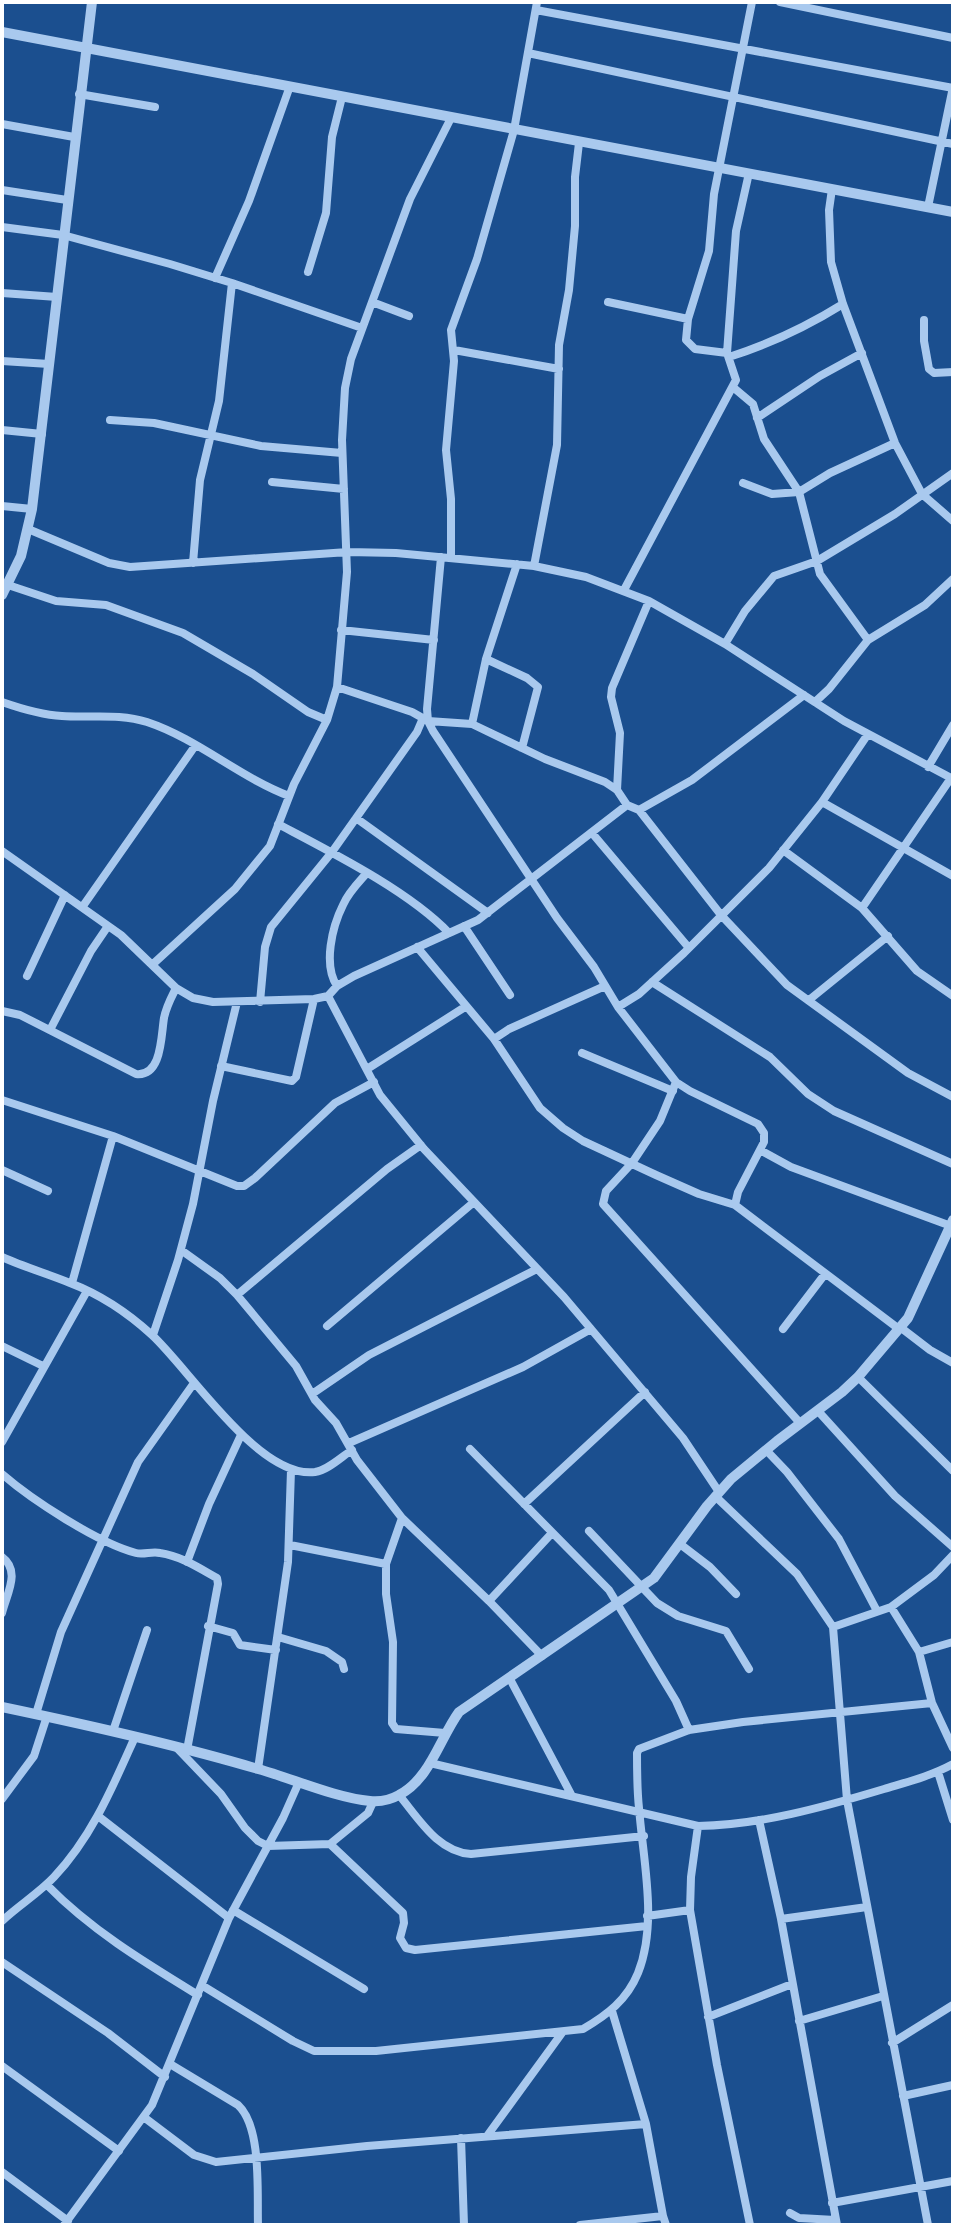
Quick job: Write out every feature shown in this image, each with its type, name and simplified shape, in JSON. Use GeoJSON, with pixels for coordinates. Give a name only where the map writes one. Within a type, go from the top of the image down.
{"type":"FeatureCollection","features":[{"type":"Feature","properties":{"kind":"street"},"geometry":{"type":"LineString","coordinates":[[2,595],[21,556],[32,509],[92,2]]}},
{"type":"Feature","properties":{"kind":"street"},"geometry":{"type":"LineString","coordinates":[[752,2],[719,168],[709,251],[688,319],[687,344],[695,349],[728,355],[770,343],[843,304]]}},
{"type":"Feature","properties":{"kind":"street"},"geometry":{"type":"LineString","coordinates":[[780,2],[953,38]]}},
{"type":"Feature","properties":{"kind":"street"},"geometry":{"type":"LineString","coordinates":[[260,1002],[265,947],[271,927],[332,852],[426,720],[451,499],[446,450],[454,350],[451,330],[477,259],[514,130],[537,6],[953,88],[928,207]]}},
{"type":"Feature","properties":{"kind":"street"},"geometry":{"type":"LineString","coordinates":[[2,32],[953,212]]}},
{"type":"Feature","properties":{"kind":"street"},"geometry":{"type":"LineString","coordinates":[[528,53],[953,144]]}},
{"type":"Feature","properties":{"kind":"street"},"geometry":{"type":"LineString","coordinates":[[215,278],[254,189],[290,86]]}},
{"type":"Feature","properties":{"kind":"street"},"geometry":{"type":"LineString","coordinates":[[79,94],[155,107]]}},
{"type":"Feature","properties":{"kind":"street"},"geometry":{"type":"LineString","coordinates":[[308,272],[326,213],[332,137],[342,97]]}},
{"type":"Feature","properties":{"kind":"street"},"geometry":{"type":"LineString","coordinates":[[153,964],[235,889],[270,846],[289,796],[327,720],[337,687],[348,552],[342,453],[345,388],[351,359],[410,199],[451,118]]}},
{"type":"Feature","properties":{"kind":"street"},"geometry":{"type":"LineString","coordinates":[[2,124],[74,137]]}},
{"type":"Feature","properties":{"kind":"street"},"geometry":{"type":"LineString","coordinates":[[534,566],[557,445],[559,345],[575,226],[579,143]]}},
{"type":"Feature","properties":{"kind":"street"},"geometry":{"type":"LineString","coordinates":[[624,590],[734,388],[736,374],[728,355],[736,231],[749,173]]}},
{"type":"Feature","properties":{"kind":"street"},"geometry":{"type":"LineString","coordinates":[[832,189],[829,210],[831,262],[843,304],[895,443],[922,494],[953,521]]}},
{"type":"Feature","properties":{"kind":"street"},"geometry":{"type":"LineString","coordinates":[[2,190],[67,200]]}},
{"type":"Feature","properties":{"kind":"street"},"geometry":{"type":"LineString","coordinates":[[2,227],[63,235],[232,283],[362,328]]}},
{"type":"Feature","properties":{"kind":"street"},"geometry":{"type":"LineString","coordinates":[[193,563],[200,480],[219,401],[232,283]]}},
{"type":"Feature","properties":{"kind":"street"},"geometry":{"type":"LineString","coordinates":[[2,293],[57,297]]}},
{"type":"Feature","properties":{"kind":"street"},"geometry":{"type":"LineString","coordinates":[[372,302],[409,316]]}},
{"type":"Feature","properties":{"kind":"street"},"geometry":{"type":"LineString","coordinates":[[608,302],[688,319]]}},
{"type":"Feature","properties":{"kind":"street"},"geometry":{"type":"LineString","coordinates":[[924,320],[929,369],[934,373],[953,372]]}},
{"type":"Feature","properties":{"kind":"street"},"geometry":{"type":"LineString","coordinates":[[454,350],[559,369]]}},
{"type":"Feature","properties":{"kind":"street"},"geometry":{"type":"LineString","coordinates":[[757,418],[820,376],[862,353]]}},
{"type":"Feature","properties":{"kind":"street"},"geometry":{"type":"LineString","coordinates":[[2,361],[49,364]]}},
{"type":"Feature","properties":{"kind":"street"},"geometry":{"type":"LineString","coordinates":[[734,388],[753,404],[764,439],[799,492],[820,574],[868,640]]}},
{"type":"Feature","properties":{"kind":"street"},"geometry":{"type":"LineString","coordinates":[[110,420],[154,423],[274,448],[342,453]]}},
{"type":"Feature","properties":{"kind":"street"},"geometry":{"type":"LineString","coordinates":[[2,430],[42,434]]}},
{"type":"Feature","properties":{"kind":"street"},"geometry":{"type":"LineString","coordinates":[[743,483],[772,494],[799,492],[830,473],[895,443]]}},
{"type":"Feature","properties":{"kind":"street"},"geometry":{"type":"LineString","coordinates":[[725,644],[770,579],[817,561],[895,514],[953,473]]}},
{"type":"Feature","properties":{"kind":"street"},"geometry":{"type":"LineString","coordinates":[[272,482],[344,489]]}},
{"type":"Feature","properties":{"kind":"street"},"geometry":{"type":"LineString","coordinates":[[2,506],[32,509]]}},
{"type":"Feature","properties":{"kind":"street"},"geometry":{"type":"LineString","coordinates":[[28,529],[109,563],[130,567],[348,552],[446,557],[534,566],[586,577],[649,601],[725,644],[868,734],[952,779],[862,908]]}},
{"type":"Feature","properties":{"kind":"street"},"geometry":{"type":"LineString","coordinates":[[472,724],[486,659],[517,564]]}},
{"type":"Feature","properties":{"kind":"street"},"geometry":{"type":"LineString","coordinates":[[815,702],[868,640],[925,605],[953,579]]}},
{"type":"Feature","properties":{"kind":"street"},"geometry":{"type":"LineString","coordinates":[[8,585],[64,603],[106,605],[183,633],[253,674],[308,712],[327,720]]}},
{"type":"Feature","properties":{"kind":"street"},"geometry":{"type":"LineString","coordinates":[[617,790],[620,733],[611,697],[612,688],[649,601]]}},
{"type":"Feature","properties":{"kind":"street"},"geometry":{"type":"LineString","coordinates":[[341,630],[434,640]]}},
{"type":"Feature","properties":{"kind":"street"},"geometry":{"type":"LineString","coordinates":[[486,659],[527,678],[538,687],[522,748]]}},
{"type":"Feature","properties":{"kind":"street"},"geometry":{"type":"LineString","coordinates":[[337,687],[426,720],[472,724],[617,790],[627,805],[639,810],[721,915],[776,974],[908,1073],[953,1097]]}},
{"type":"Feature","properties":{"kind":"street"},"geometry":{"type":"LineString","coordinates":[[639,810],[692,780],[804,695]]}},
{"type":"Feature","properties":{"kind":"street"},"geometry":{"type":"LineString","coordinates":[[2,702],[32,712],[62,716],[124,717],[145,721],[174,733],[249,778],[289,796]]}},
{"type":"Feature","properties":{"kind":"street"},"geometry":{"type":"LineString","coordinates":[[426,720],[674,1086]]}},
{"type":"Feature","properties":{"kind":"street"},"geometry":{"type":"LineString","coordinates":[[928,767],[953,725]]}},
{"type":"Feature","properties":{"kind":"street"},"geometry":{"type":"LineString","coordinates":[[618,1007],[639,994],[689,948],[769,868],[822,802],[868,734]]}},
{"type":"Feature","properties":{"kind":"street"},"geometry":{"type":"LineString","coordinates":[[83,906],[195,746]]}},
{"type":"Feature","properties":{"kind":"street"},"geometry":{"type":"LineString","coordinates":[[822,802],[953,876]]}},
{"type":"Feature","properties":{"kind":"street"},"geometry":{"type":"LineString","coordinates":[[2,851],[83,906],[153,964],[176,988],[193,998],[237,1002],[314,999],[328,996],[337,986],[488,913],[627,805]]}},
{"type":"Feature","properties":{"kind":"street"},"geometry":{"type":"LineString","coordinates":[[356,818],[488,913]]}},
{"type":"Feature","properties":{"kind":"street"},"geometry":{"type":"LineString","coordinates":[[278,824],[332,852],[431,915],[449,933]]}},
{"type":"Feature","properties":{"kind":"street"},"geometry":{"type":"LineString","coordinates":[[592,833],[689,948]]}},
{"type":"Feature","properties":{"kind":"street"},"geometry":{"type":"LineString","coordinates":[[783,850],[862,908],[917,971],[953,996]]}},
{"type":"Feature","properties":{"kind":"street"},"geometry":{"type":"LineString","coordinates":[[337,986],[330,968],[336,921],[344,902],[366,874]]}},
{"type":"Feature","properties":{"kind":"street"},"geometry":{"type":"LineString","coordinates":[[27,976],[65,895]]}},
{"type":"Feature","properties":{"kind":"street"},"geometry":{"type":"LineString","coordinates":[[50,1030],[91,951],[108,926]]}},
{"type":"Feature","properties":{"kind":"street"},"geometry":{"type":"LineString","coordinates":[[464,926],[510,995]]}},
{"type":"Feature","properties":{"kind":"street"},"geometry":{"type":"LineString","coordinates":[[809,1000],[888,936]]}},
{"type":"Feature","properties":{"kind":"street"},"geometry":{"type":"LineString","coordinates":[[417,947],[494,1039],[540,1108],[563,1128],[583,1141],[699,1194],[735,1205],[825,1274],[930,1350],[953,1363]]}},
{"type":"Feature","properties":{"kind":"street"},"geometry":{"type":"LineString","coordinates":[[652,982],[770,1057],[808,1094],[834,1111],[953,1164]]}},
{"type":"Feature","properties":{"kind":"street"},"geometry":{"type":"LineString","coordinates":[[494,1039],[509,1029],[605,986]]}},
{"type":"Feature","properties":{"kind":"street"},"geometry":{"type":"LineString","coordinates":[[2,1011],[20,1015],[136,1074],[145,1075],[156,1060],[168,1003],[176,988]]}},
{"type":"Feature","properties":{"kind":"street"},"geometry":{"type":"LineString","coordinates":[[328,996],[380,1095],[421,1145],[537,1269],[645,1392],[683,1438],[717,1494],[797,1574],[833,1627],[847,1800],[928,2225]]}},
{"type":"Feature","properties":{"kind":"street"},"geometry":{"type":"LineString","coordinates":[[221,1066],[292,1081],[296,1077],[314,999]]}},
{"type":"Feature","properties":{"kind":"street"},"geometry":{"type":"LineString","coordinates":[[153,1335],[181,1250],[237,1002]]}},
{"type":"Feature","properties":{"kind":"street"},"geometry":{"type":"LineString","coordinates":[[367,1069],[465,1007]]}},
{"type":"Feature","properties":{"kind":"street"},"geometry":{"type":"LineString","coordinates":[[582,1053],[690,1091],[758,1124],[764,1133],[760,1150],[738,1192],[735,1205]]}},
{"type":"Feature","properties":{"kind":"street"},"geometry":{"type":"LineString","coordinates":[[2,1100],[113,1136],[230,1184],[244,1186],[335,1103],[374,1082]]}},
{"type":"Feature","properties":{"kind":"street"},"geometry":{"type":"LineString","coordinates":[[674,1086],[660,1121],[632,1163],[606,1191],[603,1204],[800,1423]]}},
{"type":"Feature","properties":{"kind":"street"},"geometry":{"type":"LineString","coordinates":[[72,1283],[113,1136]]}},
{"type":"Feature","properties":{"kind":"street"},"geometry":{"type":"LineString","coordinates":[[237,1295],[387,1169],[421,1145]]}},
{"type":"Feature","properties":{"kind":"street"},"geometry":{"type":"LineString","coordinates":[[2,1707],[113,1731],[373,1802],[399,1795],[412,1787],[430,1763],[459,1712],[642,1586],[663,1568],[717,1494],[766,1450],[858,1377],[900,1328],[921,1293],[952,1223],[791,1167],[760,1150]]}},
{"type":"Feature","properties":{"kind":"street"},"geometry":{"type":"LineString","coordinates":[[2,1170],[48,1191]]}},
{"type":"Feature","properties":{"kind":"street"},"geometry":{"type":"LineString","coordinates":[[327,1326],[474,1202]]}},
{"type":"Feature","properties":{"kind":"street"},"geometry":{"type":"LineString","coordinates":[[181,1250],[220,1278],[237,1295],[296,1366],[312,1394],[402,1518],[542,1656]]}},
{"type":"Feature","properties":{"kind":"street"},"geometry":{"type":"LineString","coordinates":[[2,1257],[72,1283],[153,1335],[241,1435],[291,1470],[323,1470],[350,1447],[523,1367],[591,1329]]}},
{"type":"Feature","properties":{"kind":"street"},"geometry":{"type":"LineString","coordinates":[[312,1394],[369,1355],[537,1269]]}},
{"type":"Feature","properties":{"kind":"street"},"geometry":{"type":"LineString","coordinates":[[783,1329],[825,1274]]}},
{"type":"Feature","properties":{"kind":"street"},"geometry":{"type":"LineString","coordinates":[[2,1442],[87,1291]]}},
{"type":"Feature","properties":{"kind":"street"},"geometry":{"type":"LineString","coordinates":[[2,1346],[43,1366]]}},
{"type":"Feature","properties":{"kind":"street"},"geometry":{"type":"LineString","coordinates":[[858,1377],[953,1471]]}},
{"type":"Feature","properties":{"kind":"street"},"geometry":{"type":"LineString","coordinates":[[2,1799],[34,1756],[61,1632],[138,1462],[194,1383]]}},
{"type":"Feature","properties":{"kind":"street"},"geometry":{"type":"LineString","coordinates":[[524,1504],[645,1392]]}},
{"type":"Feature","properties":{"kind":"street"},"geometry":{"type":"LineString","coordinates":[[818,1411],[895,1496],[953,1547]]}},
{"type":"Feature","properties":{"kind":"street"},"geometry":{"type":"LineString","coordinates":[[187,1562],[209,1504],[241,1435]]}},
{"type":"Feature","properties":{"kind":"street"},"geometry":{"type":"LineString","coordinates":[[470,1449],[609,1590],[676,1701],[689,1730]]}},
{"type":"Feature","properties":{"kind":"street"},"geometry":{"type":"LineString","coordinates":[[766,1450],[839,1539],[877,1611]]}},
{"type":"Feature","properties":{"kind":"street"},"geometry":{"type":"LineString","coordinates":[[258,1769],[290,1545],[291,1470]]}},
{"type":"Feature","properties":{"kind":"street"},"geometry":{"type":"LineString","coordinates":[[2,1474],[25,1494],[103,1539],[136,1553],[157,1552],[187,1562],[219,1581],[181,1749]]}},
{"type":"Feature","properties":{"kind":"street"},"geometry":{"type":"LineString","coordinates":[[402,1518],[386,1564],[386,1594],[393,1642],[393,1727],[445,1733]]}},
{"type":"Feature","properties":{"kind":"street"},"geometry":{"type":"LineString","coordinates":[[589,1531],[657,1603],[678,1616],[726,1631],[749,1669]]}},
{"type":"Feature","properties":{"kind":"street"},"geometry":{"type":"LineString","coordinates":[[489,1601],[552,1533]]}},
{"type":"Feature","properties":{"kind":"street"},"geometry":{"type":"LineString","coordinates":[[680,1544],[710,1567],[736,1594]]}},
{"type":"Feature","properties":{"kind":"street"},"geometry":{"type":"LineString","coordinates":[[290,1545],[386,1564]]}},
{"type":"Feature","properties":{"kind":"street"},"geometry":{"type":"LineString","coordinates":[[833,1627],[891,1607],[934,1575],[953,1555]]}},
{"type":"Feature","properties":{"kind":"street"},"geometry":{"type":"LineString","coordinates":[[2,1557],[14,1571],[2,1613]]}},
{"type":"Feature","properties":{"kind":"street"},"geometry":{"type":"LineString","coordinates":[[891,1607],[919,1652],[932,1703],[953,1748]]}},
{"type":"Feature","properties":{"kind":"street"},"geometry":{"type":"LineString","coordinates":[[208,1626],[233,1633],[240,1645],[276,1650]]}},
{"type":"Feature","properties":{"kind":"street"},"geometry":{"type":"LineString","coordinates":[[113,1731],[147,1630]]}},
{"type":"Feature","properties":{"kind":"street"},"geometry":{"type":"LineString","coordinates":[[278,1637],[326,1651],[342,1662],[344,1669]]}},
{"type":"Feature","properties":{"kind":"street"},"geometry":{"type":"LineString","coordinates":[[919,1652],[953,1642]]}},
{"type":"Feature","properties":{"kind":"street"},"geometry":{"type":"LineString","coordinates":[[510,1679],[572,1796]]}},
{"type":"Feature","properties":{"kind":"street"},"geometry":{"type":"LineString","coordinates":[[47,1885],[65,1904],[131,1955],[314,2051],[376,2051],[583,2029],[612,2011],[638,1972],[647,1921],[644,1836],[639,1811],[639,1749],[689,1730],[932,1703]]}},
{"type":"Feature","properties":{"kind":"street"},"geometry":{"type":"LineString","coordinates":[[2,1921],[47,1885],[71,1855],[98,1816],[135,1737]]}},
{"type":"Feature","properties":{"kind":"street"},"geometry":{"type":"LineString","coordinates":[[181,1749],[218,1790],[245,1828],[268,1846],[330,1844],[368,1813],[373,1802]]}},
{"type":"Feature","properties":{"kind":"street"},"geometry":{"type":"LineString","coordinates":[[430,1763],[698,1826],[759,1820],[847,1800],[938,1772],[953,1764]]}},
{"type":"Feature","properties":{"kind":"street"},"geometry":{"type":"LineString","coordinates":[[938,1772],[953,1820]]}},
{"type":"Feature","properties":{"kind":"street"},"geometry":{"type":"LineString","coordinates":[[2,2172],[66,2223],[145,2118],[165,2077],[231,1914],[299,1782]]}},
{"type":"Feature","properties":{"kind":"street"},"geometry":{"type":"LineString","coordinates":[[399,1795],[434,1836],[456,1854],[644,1836]]}},
{"type":"Feature","properties":{"kind":"street"},"geometry":{"type":"LineString","coordinates":[[98,1816],[231,1914],[364,1989]]}},
{"type":"Feature","properties":{"kind":"street"},"geometry":{"type":"LineString","coordinates":[[759,1820],[781,1919],[836,2222],[799,2218],[790,2213]]}},
{"type":"Feature","properties":{"kind":"street"},"geometry":{"type":"LineString","coordinates":[[698,1826],[690,1910],[750,2225]]}},
{"type":"Feature","properties":{"kind":"street"},"geometry":{"type":"LineString","coordinates":[[330,1844],[403,1913],[400,1938],[406,1948],[415,1950],[647,1921],[690,1910]]}},
{"type":"Feature","properties":{"kind":"street"},"geometry":{"type":"LineString","coordinates":[[781,1919],[867,1907]]}},
{"type":"Feature","properties":{"kind":"street"},"geometry":{"type":"LineString","coordinates":[[2,1962],[108,2033],[165,2077]]}},
{"type":"Feature","properties":{"kind":"street"},"geometry":{"type":"LineString","coordinates":[[708,2017],[792,1984]]}},
{"type":"Feature","properties":{"kind":"street"},"geometry":{"type":"LineString","coordinates":[[799,2021],[883,1996]]}},
{"type":"Feature","properties":{"kind":"street"},"geometry":{"type":"LineString","coordinates":[[892,2043],[953,2005]]}},
{"type":"Feature","properties":{"kind":"street"},"geometry":{"type":"LineString","coordinates":[[580,2225],[664,2221],[646,2124],[612,2011]]}},
{"type":"Feature","properties":{"kind":"street"},"geometry":{"type":"LineString","coordinates":[[487,2136],[562,2033]]}},
{"type":"Feature","properties":{"kind":"street"},"geometry":{"type":"LineString","coordinates":[[170,2064],[246,2113],[256,2158],[258,2225]]}},
{"type":"Feature","properties":{"kind":"street"},"geometry":{"type":"LineString","coordinates":[[2,2066],[119,2151]]}},
{"type":"Feature","properties":{"kind":"street"},"geometry":{"type":"LineString","coordinates":[[903,2096],[953,2085]]}},
{"type":"Feature","properties":{"kind":"street"},"geometry":{"type":"LineString","coordinates":[[145,2118],[206,2161],[646,2124]]}},
{"type":"Feature","properties":{"kind":"street"},"geometry":{"type":"LineString","coordinates":[[461,2138],[464,2225]]}},
{"type":"Feature","properties":{"kind":"street"},"geometry":{"type":"LineString","coordinates":[[832,2203],[953,2181]]}}]}
